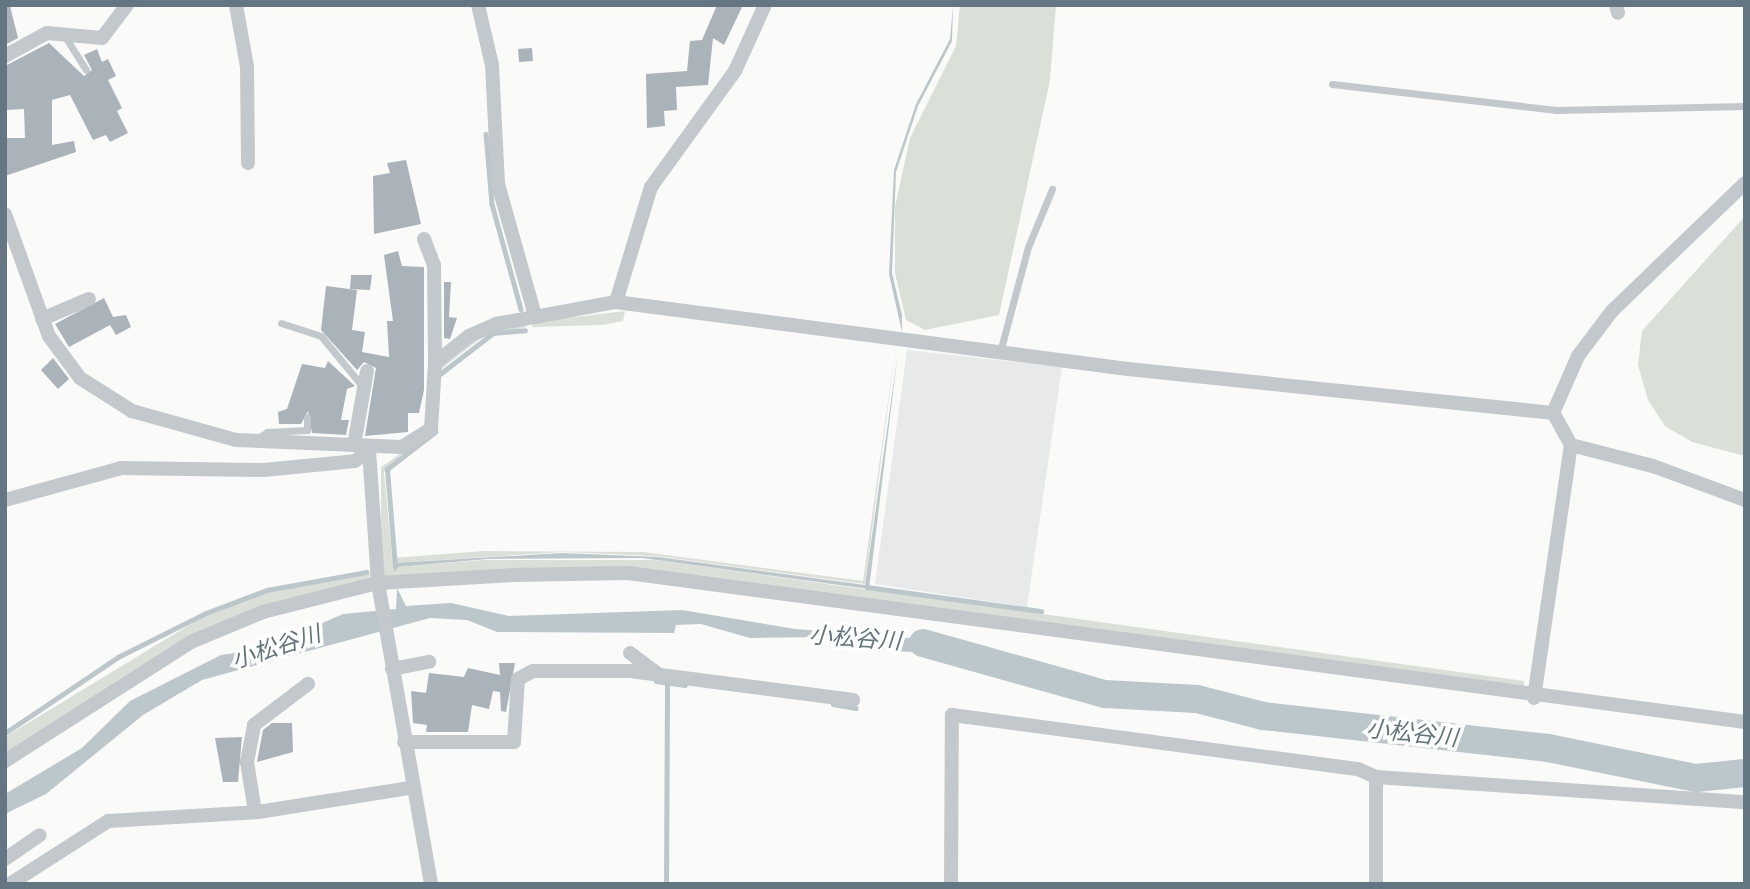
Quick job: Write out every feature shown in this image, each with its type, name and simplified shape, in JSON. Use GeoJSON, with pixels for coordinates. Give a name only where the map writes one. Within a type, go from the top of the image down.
{"type":"FeatureCollection","features":[{"type":"Feature","properties":{"kind":"street"},"geometry":{"type":"LineString","coordinates":[[5,55],[37,35],[102,38],[127,5]]}},
{"type":"Feature","properties":{"kind":"street"},"geometry":{"type":"LineString","coordinates":[[236,5],[247,67],[248,163]]}},
{"type":"Feature","properties":{"kind":"street"},"geometry":{"type":"LineString","coordinates":[[478,5],[492,65],[498,184],[535,316]]}},
{"type":"Feature","properties":{"kind":"street"},"geometry":{"type":"LineString","coordinates":[[616,302],[651,187],[735,71],[765,5]]}},
{"type":"Feature","properties":{"kind":"street"},"geometry":{"type":"LineString","coordinates":[[1553,413],[1578,356],[1612,312],[1745,183]]}},
{"type":"Feature","properties":{"kind":"street"},"geometry":{"type":"LineString","coordinates":[[5,214],[42,319],[67,365],[111,401],[181,428],[253,441],[354,445],[369,450],[402,447],[431,429],[435,363],[434,265],[424,239]]}},
{"type":"Feature","properties":{"kind":"street"},"geometry":{"type":"LineString","coordinates":[[42,319],[89,299]]}},
{"type":"Feature","properties":{"kind":"street"},"geometry":{"type":"LineString","coordinates":[[435,363],[469,336],[535,316],[616,302],[1000,352],[1553,413]]}},
{"type":"Feature","properties":{"kind":"street"},"geometry":{"type":"LineString","coordinates":[[354,445],[367,371]]}},
{"type":"Feature","properties":{"kind":"street"},"geometry":{"type":"LineString","coordinates":[[1534,698],[1571,445],[1553,413]]}},
{"type":"Feature","properties":{"kind":"street"},"geometry":{"type":"LineString","coordinates":[[1571,445],[1653,466],[1745,500]]}},
{"type":"Feature","properties":{"kind":"street"},"geometry":{"type":"LineString","coordinates":[[5,500],[121,468],[264,470],[355,461],[369,450]]}},
{"type":"Feature","properties":{"kind":"street"},"geometry":{"type":"LineString","coordinates":[[369,450],[379,589],[410,788],[431,884]]}},
{"type":"Feature","properties":{"kind":"street"},"geometry":{"type":"LineString","coordinates":[[5,761],[191,642],[263,612],[379,589],[628,573],[1534,698],[1745,722]]}},
{"type":"Feature","properties":{"kind":"street"},"geometry":{"type":"LineString","coordinates":[[630,653],[658,674]]}},
{"type":"Feature","properties":{"kind":"street"},"geometry":{"type":"LineString","coordinates":[[391,665],[429,662]]}},
{"type":"Feature","properties":{"kind":"street"},"geometry":{"type":"LineString","coordinates":[[404,742],[514,742],[520,674],[658,674],[853,700]]}},
{"type":"Feature","properties":{"kind":"street"},"geometry":{"type":"LineString","coordinates":[[255,812],[247,762],[254,725],[308,684]]}},
{"type":"Feature","properties":{"kind":"street"},"geometry":{"type":"LineString","coordinates":[[951,884],[952,715],[1358,769],[1376,777],[1745,802]]}},
{"type":"Feature","properties":{"kind":"street"},"geometry":{"type":"LineString","coordinates":[[1376,777],[1376,884]]}},
{"type":"Feature","properties":{"kind":"street"},"geometry":{"type":"LineString","coordinates":[[10,884],[108,821],[255,812],[410,788]]}},
{"type":"Feature","properties":{"kind":"street"},"geometry":{"type":"LineString","coordinates":[[5,859],[40,835]]}},
{"type":"Feature","properties":{"kind":"lane"},"geometry":{"type":"LineString","coordinates":[[64,35],[86,71]]}},
{"type":"Feature","properties":{"kind":"lane"},"geometry":{"type":"LineString","coordinates":[[1332,84],[1569,111],[1745,106]]}},
{"type":"Feature","properties":{"kind":"lane"},"geometry":{"type":"LineString","coordinates":[[1000,352],[1028,247],[1052,189]]}},
{"type":"Feature","properties":{"kind":"lane"},"geometry":{"type":"LineString","coordinates":[[281,323],[321,336],[345,358],[363,387]]}},
{"type":"Feature","properties":{"kind":"lane"},"geometry":{"type":"LineString","coordinates":[[253,441],[267,432],[307,430],[307,417]]}},
{"type":"Feature","properties":{"kind":"shaded area"},"geometry":{"type":"Polygon","coordinates":[[[960,5],[1056,5],[1050,80],[999,315],[925,330],[906,320],[895,273],[895,207],[910,138],[956,46],[960,5]]]}},
{"type":"Feature","properties":{"kind":"shaded area"},"geometry":{"type":"Polygon","coordinates":[[[1745,216],[1745,456],[1692,442],[1665,426],[1648,400],[1638,365],[1642,331],[1745,216]]]}},
{"type":"Feature","properties":{"kind":"shaded area"},"geometry":{"type":"Polygon","coordinates":[[[625,311],[623,321],[602,325],[532,327],[534,322],[625,311]]]}},
{"type":"Feature","properties":{"kind":"shaded area"},"geometry":{"type":"Polygon","coordinates":[[[524,323],[526,327],[482,337],[440,370],[432,435],[384,472],[392,558],[484,551],[643,552],[863,581],[896,344],[865,584],[657,556],[562,552],[393,563],[394,574],[398,567],[485,560],[655,560],[1524,681],[1524,688],[661,575],[565,570],[389,580],[381,572],[381,467],[432,432],[437,374],[444,361],[482,333],[524,323]]]}},
{"type":"Feature","properties":{"kind":"shaded area"},"geometry":{"type":"Polygon","coordinates":[[[907,350],[1062,367],[1027,607],[875,584],[907,350]]]}},
{"type":"Feature","properties":{"kind":"shaded area"},"geometry":{"type":"Polygon","coordinates":[[[372,573],[367,581],[214,628],[5,756],[5,737],[204,616],[266,593],[372,573]]]}},
{"type":"Feature","properties":{"kind":"water"},"geometry":{"type":"Polygon","coordinates":[[[953,5],[952,41],[918,106],[896,172],[892,273],[902,315],[902,332],[889,274],[894,170],[916,104],[950,39],[953,5]]]}},
{"type":"Feature","properties":{"kind":"water"},"geometry":{"type":"Polygon","coordinates":[[[898,352],[869,589],[642,558],[488,559],[398,567],[394,573],[393,563],[561,553],[659,557],[865,585],[898,352]]]}},
{"type":"Feature","properties":{"kind":"water"},"geometry":{"type":"Polygon","coordinates":[[[397,588],[406,606],[451,603],[509,616],[682,610],[795,629],[937,640],[965,654],[863,650],[822,637],[750,638],[701,624],[676,625],[674,633],[497,632],[467,620],[430,618],[202,680],[143,715],[46,794],[5,814],[5,794],[82,748],[130,701],[221,655],[263,649],[343,614],[396,609],[397,588]]]}},
{"type":"Feature","properties":{"kind":"building"},"geometry":{"type":"Polygon","coordinates":[[[717,5],[743,5],[724,45],[713,38],[708,85],[676,87],[677,110],[664,111],[665,126],[647,128],[646,74],[687,71],[690,41],[702,40],[717,5]]]}},
{"type":"Feature","properties":{"kind":"building"},"geometry":{"type":"Polygon","coordinates":[[[5,6],[10,6],[18,38],[5,45],[5,6]]]}},
{"type":"Feature","properties":{"kind":"building"},"geometry":{"type":"Polygon","coordinates":[[[49,43],[84,76],[92,70],[84,55],[97,49],[102,62],[108,59],[116,76],[108,80],[122,108],[117,111],[128,133],[110,142],[106,135],[93,140],[70,95],[52,100],[52,145],[74,141],[76,152],[5,176],[5,138],[25,138],[24,109],[5,110],[5,66],[49,43]]]}},
{"type":"Feature","properties":{"kind":"building"},"geometry":{"type":"Polygon","coordinates":[[[532,48],[533,61],[519,62],[518,49],[532,48]]]}},
{"type":"Feature","properties":{"kind":"building"},"geometry":{"type":"Polygon","coordinates":[[[406,160],[421,224],[374,234],[373,176],[390,173],[387,163],[406,160]]]}},
{"type":"Feature","properties":{"kind":"building"},"geometry":{"type":"Polygon","coordinates":[[[398,251],[402,266],[424,267],[424,390],[419,413],[408,413],[408,432],[365,436],[376,368],[364,362],[357,370],[321,330],[326,286],[357,290],[352,330],[365,332],[362,352],[389,357],[387,321],[393,321],[384,255],[398,251]]]}},
{"type":"Feature","properties":{"kind":"building"},"geometry":{"type":"Polygon","coordinates":[[[351,275],[372,275],[370,290],[350,289],[351,275]]]}},
{"type":"Feature","properties":{"kind":"building"},"geometry":{"type":"Polygon","coordinates":[[[444,282],[451,282],[449,317],[457,318],[450,339],[444,338],[444,282]]]}},
{"type":"Feature","properties":{"kind":"building"},"geometry":{"type":"Polygon","coordinates":[[[104,298],[113,317],[126,315],[131,327],[116,335],[110,325],[69,347],[55,324],[104,298]]]}},
{"type":"Feature","properties":{"kind":"building"},"geometry":{"type":"Polygon","coordinates":[[[53,358],[69,379],[58,389],[41,370],[53,358]]]}},
{"type":"Feature","properties":{"kind":"building"},"geometry":{"type":"Polygon","coordinates":[[[328,361],[355,386],[347,389],[341,420],[349,420],[346,435],[312,433],[308,411],[301,424],[279,424],[278,412],[287,409],[302,364],[325,368],[328,361]]]}},
{"type":"Feature","properties":{"kind":"building"},"geometry":{"type":"Polygon","coordinates":[[[499,663],[515,663],[506,712],[501,711],[500,692],[493,691],[489,709],[472,705],[468,732],[426,732],[427,725],[413,723],[411,691],[426,693],[429,673],[464,677],[468,668],[500,675],[499,663]]]}},
{"type":"Feature","properties":{"kind":"building"},"geometry":{"type":"Polygon","coordinates":[[[272,723],[292,723],[293,752],[257,762],[263,730],[272,723]]]}},
{"type":"Feature","properties":{"kind":"building"},"geometry":{"type":"Polygon","coordinates":[[[242,737],[238,782],[223,782],[215,738],[242,737]]]}},
{"type":"Feature","properties":{"kind":"waterway"},"geometry":{"type":"LineString","coordinates":[[486,134],[492,204],[521,309]]}},
{"type":"Feature","properties":{"kind":"waterway"},"geometry":{"type":"LineString","coordinates":[[440,374],[493,333],[525,330]]}},
{"type":"Feature","properties":{"kind":"waterway"},"geometry":{"type":"LineString","coordinates":[[395,567],[387,469],[435,432]]}},
{"type":"Feature","properties":{"kind":"waterway"},"geometry":{"type":"LineString","coordinates":[[5,733],[118,657],[206,613],[267,590],[366,572]]}},
{"type":"Feature","properties":{"kind":"waterway"},"geometry":{"type":"LineString","coordinates":[[867,587],[1041,611]]}},
{"type":"Feature","properties":{"kind":"waterway","name":"小松谷川"},"geometry":{"type":"LineString","coordinates":[[923,643],[1105,694],[1197,699],[1263,716],[1548,748],[1696,778],[1745,773]]}},
{"type":"Feature","properties":{"kind":"waterway"},"geometry":{"type":"LineString","coordinates":[[656,681],[685,685]]}},
{"type":"Feature","properties":{"kind":"waterway"},"geometry":{"type":"LineString","coordinates":[[666,884],[667,683]]}},
{"type":"Feature","properties":{"kind":"waterway"},"geometry":{"type":"LineString","coordinates":[[833,704],[856,708]]}}]}
